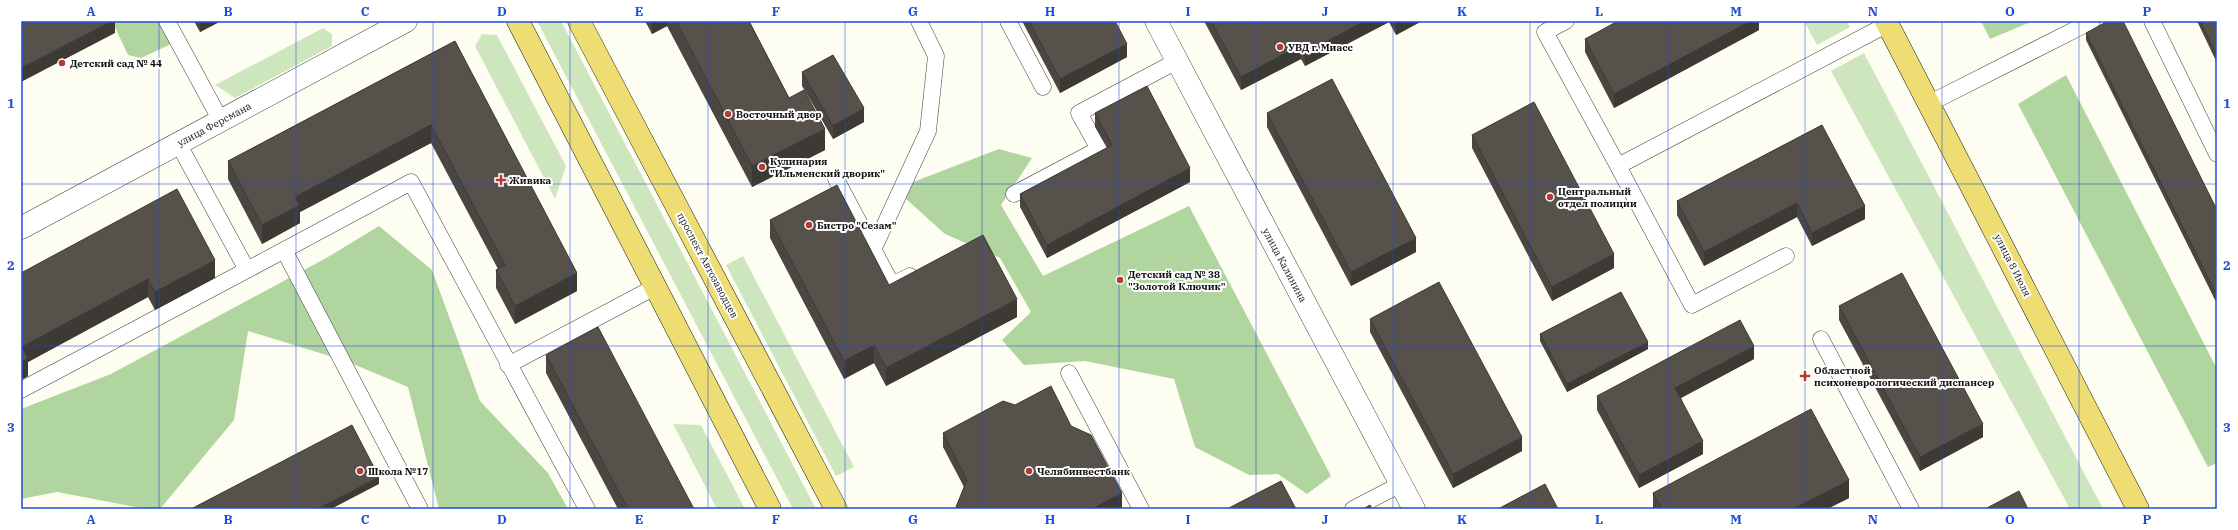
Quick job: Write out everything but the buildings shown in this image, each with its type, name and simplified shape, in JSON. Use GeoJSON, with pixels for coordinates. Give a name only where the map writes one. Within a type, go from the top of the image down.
{"type":"FeatureCollection","features":[{"type":"Feature","properties":{"kind":"main road"},"geometry":{"type":"LineString","coordinates":[[518,21],[770,509]]}},
{"type":"Feature","properties":{"kind":"main road","name":"проспект Автозаводцев"},"geometry":{"type":"LineString","coordinates":[[579,21],[836,509]]}},
{"type":"Feature","properties":{"kind":"main road","name":"улица 8 Июля"},"geometry":{"type":"LineString","coordinates":[[1887,22],[2138,509]]}},
{"type":"Feature","properties":{"kind":"street","name":"улица Ферсмана"},"geometry":{"type":"LineString","coordinates":[[21,228],[406,21]]}},
{"type":"Feature","properties":{"kind":"street","name":"улица Калинина"},"geometry":{"type":"LineString","coordinates":[[1156,21],[1414,509]]}},
{"type":"Feature","properties":{"kind":"lane"},"geometry":{"type":"LineString","coordinates":[[167,21],[220,121]]}},
{"type":"Feature","properties":{"kind":"lane"},"geometry":{"type":"LineString","coordinates":[[873,250],[928,131],[936,56],[919,21]]}},
{"type":"Feature","properties":{"kind":"lane"},"geometry":{"type":"LineString","coordinates":[[1008,21],[1044,87]]}},
{"type":"Feature","properties":{"kind":"lane"},"geometry":{"type":"LineString","coordinates":[[1566,21],[1545,32],[1692,305],[1786,256]]}},
{"type":"Feature","properties":{"kind":"lane"},"geometry":{"type":"LineString","coordinates":[[1930,103],[2092,21]]}},
{"type":"Feature","properties":{"kind":"lane"},"geometry":{"type":"LineString","coordinates":[[2152,21],[2217,154]]}},
{"type":"Feature","properties":{"kind":"lane"},"geometry":{"type":"LineString","coordinates":[[1618,166],[1887,22]]}},
{"type":"Feature","properties":{"kind":"lane"},"geometry":{"type":"LineString","coordinates":[[1014,194],[1098,149],[1080,113],[1177,61]]}},
{"type":"Feature","properties":{"kind":"lane"},"geometry":{"type":"LineString","coordinates":[[178,143],[246,270]]}},
{"type":"Feature","properties":{"kind":"lane"},"geometry":{"type":"LineString","coordinates":[[836,179],[892,285],[925,268]]}},
{"type":"Feature","properties":{"kind":"lane"},"geometry":{"type":"LineString","coordinates":[[21,390],[411,182],[508,365],[587,509]]}},
{"type":"Feature","properties":{"kind":"lane"},"geometry":{"type":"LineString","coordinates":[[284,250],[420,509]]}},
{"type":"Feature","properties":{"kind":"lane"},"geometry":{"type":"LineString","coordinates":[[508,365],[655,287]]}},
{"type":"Feature","properties":{"kind":"lane"},"geometry":{"type":"LineString","coordinates":[[1821,340],[1911,509]]}},
{"type":"Feature","properties":{"kind":"lane"},"geometry":{"type":"LineString","coordinates":[[1069,373],[1141,509]]}},
{"type":"Feature","properties":{"kind":"lane"},"geometry":{"type":"LineString","coordinates":[[1353,509],[1401,484]]}},
{"type":"Feature","properties":{"kind":"green space"},"geometry":{"type":"Polygon","coordinates":[[[112,21],[176,21],[178,32],[169,45],[141,58],[128,55],[112,21]]]}},
{"type":"Feature","properties":{"kind":"green space"},"geometry":{"type":"Polygon","coordinates":[[[537,21],[561,21],[816,509],[793,509],[537,21]]]}},
{"type":"Feature","properties":{"kind":"green space"},"geometry":{"type":"Polygon","coordinates":[[[1804,21],[1847,21],[1850,27],[1817,45],[1804,21]]]}},
{"type":"Feature","properties":{"kind":"green space"},"geometry":{"type":"Polygon","coordinates":[[[1981,21],[2033,21],[1990,39],[1981,21]]]}},
{"type":"Feature","properties":{"kind":"green space"},"geometry":{"type":"Polygon","coordinates":[[[323,28],[332,34],[332,46],[235,98],[215,85],[323,28]]]}},
{"type":"Feature","properties":{"kind":"green space"},"geometry":{"type":"Polygon","coordinates":[[[482,34],[497,35],[566,166],[555,199],[475,46],[482,34]]]}},
{"type":"Feature","properties":{"kind":"green space"},"geometry":{"type":"Polygon","coordinates":[[[1864,53],[2103,509],[2070,509],[1831,71],[1864,53]]]}},
{"type":"Feature","properties":{"kind":"green space"},"geometry":{"type":"Polygon","coordinates":[[[2066,75],[2217,369],[2217,463],[2208,467],[2018,104],[2066,75]]]}},
{"type":"Feature","properties":{"kind":"green space"},"geometry":{"type":"Polygon","coordinates":[[[999,149],[1032,158],[1001,205],[1043,276],[1189,206],[1331,476],[1307,494],[1278,474],[1249,475],[1195,447],[1174,379],[1085,361],[1024,365],[1002,340],[1031,312],[1000,258],[945,234],[895,189],[999,149]]]}},
{"type":"Feature","properties":{"kind":"green space"},"geometry":{"type":"Polygon","coordinates":[[[379,226],[432,270],[480,401],[548,473],[568,509],[439,509],[408,387],[346,361],[248,331],[234,420],[160,509],[146,509],[57,492],[21,499],[21,409],[111,374],[328,257],[379,226]]]}},
{"type":"Feature","properties":{"kind":"green space"},"geometry":{"type":"Polygon","coordinates":[[[743,256],[854,467],[836,476],[726,265],[743,256]]]}},
{"type":"Feature","properties":{"kind":"green space"},"geometry":{"type":"Polygon","coordinates":[[[673,424],[701,425],[745,509],[717,509],[673,424]]]}},
{"type":"Feature","properties":{"kind":"place","name":"УВД г. Миасс"},"geometry":{"type":"Point","coordinates":[1280,47]}},
{"type":"Feature","properties":{"kind":"place","name":"Детский сад № 44"},"geometry":{"type":"Point","coordinates":[62,63]}},
{"type":"Feature","properties":{"kind":"place","name":"Восточный двор"},"geometry":{"type":"Point","coordinates":[728,114]}},
{"type":"Feature","properties":{"kind":"place","name":"Кулинария \"Ильменский дворик\""},"geometry":{"type":"Point","coordinates":[762,167]}},
{"type":"Feature","properties":{"kind":"place","name":"Живика"},"geometry":{"type":"Point","coordinates":[501,180]}},
{"type":"Feature","properties":{"kind":"place","name":"Центральный отдел полиции"},"geometry":{"type":"Point","coordinates":[1550,197]}},
{"type":"Feature","properties":{"kind":"place","name":"Бистро \"Сезам\""},"geometry":{"type":"Point","coordinates":[809,225]}},
{"type":"Feature","properties":{"kind":"place","name":"Детский сад № 38 \"Золотой Ключик\""},"geometry":{"type":"Point","coordinates":[1120,280]}},
{"type":"Feature","properties":{"kind":"place","name":"Областной психоневрологический диспансер"},"geometry":{"type":"Point","coordinates":[1805,376]}},
{"type":"Feature","properties":{"kind":"place","name":"Школа №17"},"geometry":{"type":"Point","coordinates":[360,471]}},
{"type":"Feature","properties":{"kind":"place","name":"Челябинвестбанк"},"geometry":{"type":"Point","coordinates":[1029,471]}}]}
